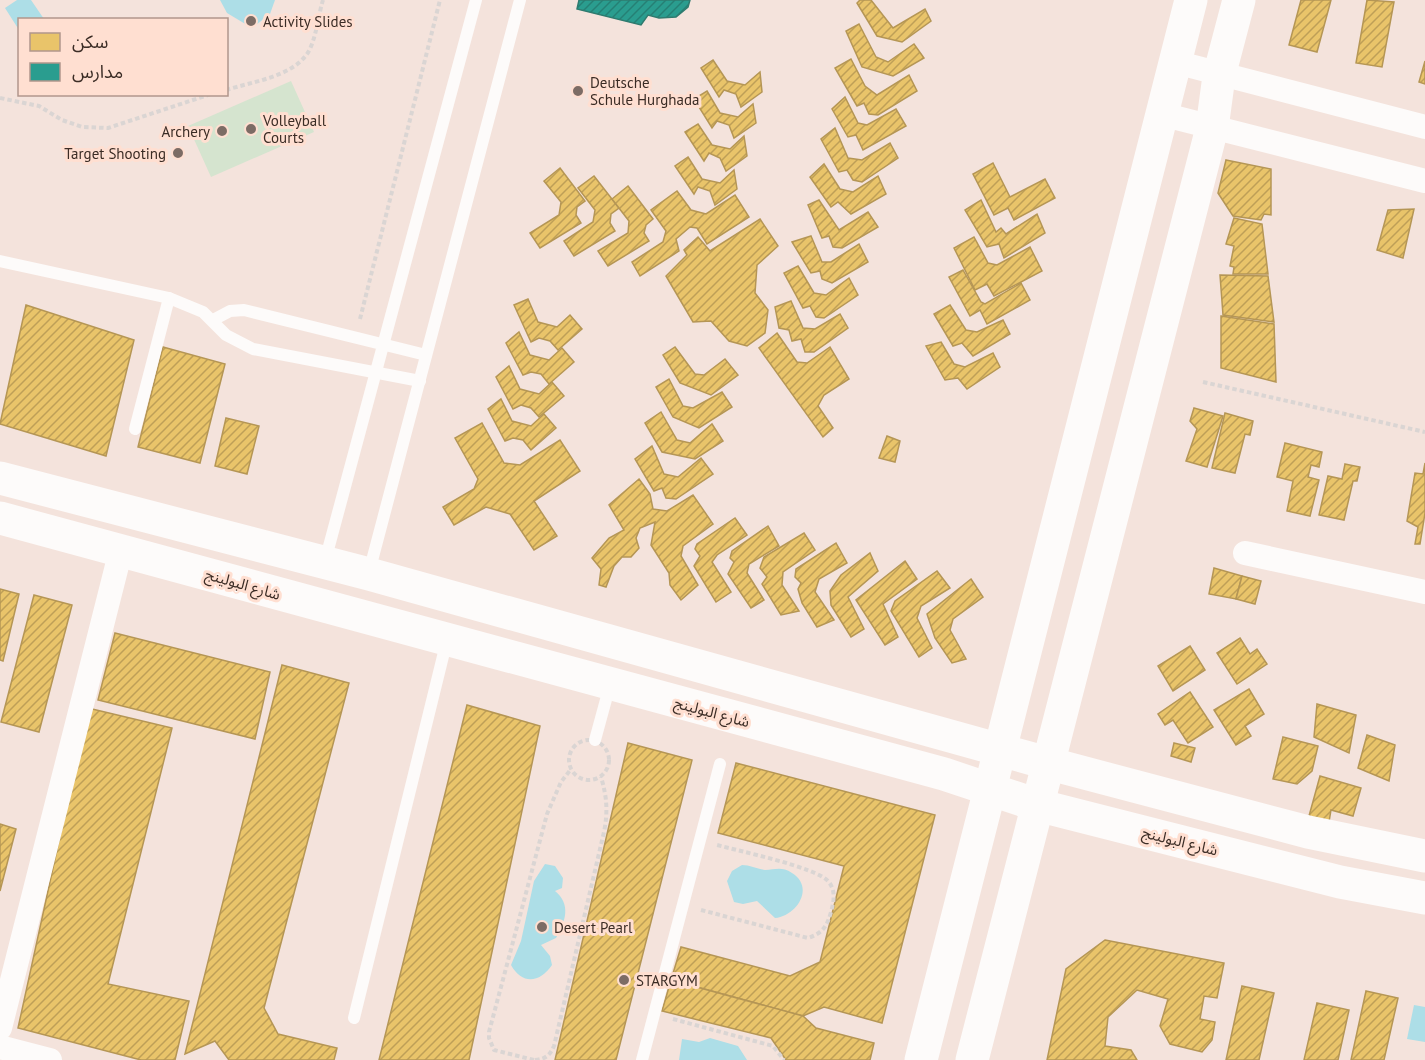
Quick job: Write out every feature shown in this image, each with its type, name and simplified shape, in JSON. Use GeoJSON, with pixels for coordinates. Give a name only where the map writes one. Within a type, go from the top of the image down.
{"type":"FeatureCollection","features":[{"type":"Feature","properties":{"kind":"street"},"geometry":{"type":"LineString","coordinates":[[921,1060],[1191,0]]}},
{"type":"Feature","properties":{"kind":"street"},"geometry":{"type":"LineString","coordinates":[[972,1060],[1212,128],[1219,76],[1239,0]]}},
{"type":"Feature","properties":{"kind":"street"},"geometry":{"type":"LineString","coordinates":[[1175,62],[1219,76],[1425,127]]}},
{"type":"Feature","properties":{"kind":"street"},"geometry":{"type":"LineString","coordinates":[[1161,114],[1425,181]]}},
{"type":"Feature","properties":{"kind":"street"},"geometry":{"type":"LineString","coordinates":[[0,478],[369,574],[1047,764],[1308,832],[1425,856]]}},
{"type":"Feature","properties":{"kind":"street","name":"شارع البولينج"},"geometry":{"type":"LineString","coordinates":[[0,518],[944,774],[1037,805],[1340,882],[1425,898]]}},
{"type":"Feature","properties":{"kind":"street"},"geometry":{"type":"LineString","coordinates":[[0,1028],[121,550]]}},
{"type":"Feature","properties":{"kind":"street"},"geometry":{"type":"LineString","coordinates":[[1245,553],[1425,592]]}},
{"type":"Feature","properties":{"kind":"street"},"geometry":{"type":"LineString","coordinates":[[314,604],[324,564]]}},
{"type":"Feature","properties":{"kind":"street"},"geometry":{"type":"LineString","coordinates":[[358,615],[369,574]]}},
{"type":"Feature","properties":{"kind":"street"},"geometry":{"type":"LineString","coordinates":[[0,1047],[50,1060]]}},
{"type":"Feature","properties":{"kind":"lane"},"geometry":{"type":"LineString","coordinates":[[324,564],[378,372],[476,0]]}},
{"type":"Feature","properties":{"kind":"lane"},"geometry":{"type":"LineString","coordinates":[[369,574],[520,0]]}},
{"type":"Feature","properties":{"kind":"lane"},"geometry":{"type":"LineString","coordinates":[[0,261],[169,298],[203,312],[226,335],[253,349],[420,381]]}},
{"type":"Feature","properties":{"kind":"lane"},"geometry":{"type":"LineString","coordinates":[[135,429],[169,298]]}},
{"type":"Feature","properties":{"kind":"lane"},"geometry":{"type":"LineString","coordinates":[[213,320],[230,311],[244,310],[426,355]]}},
{"type":"Feature","properties":{"kind":"lane"},"geometry":{"type":"LineString","coordinates":[[354,1018],[448,639]]}},
{"type":"Feature","properties":{"kind":"lane"},"geometry":{"type":"LineString","coordinates":[[595,740],[610,685]]}},
{"type":"Feature","properties":{"kind":"lane"},"geometry":{"type":"LineString","coordinates":[[642,1060],[720,764]]}},
{"type":"Feature","properties":{"kind":"path"},"geometry":{"type":"LineString","coordinates":[[228,89],[289,69],[299,62],[308,53],[322,0]]}},
{"type":"Feature","properties":{"kind":"path"},"geometry":{"type":"LineString","coordinates":[[355,338],[440,0]]}},
{"type":"Feature","properties":{"kind":"path"},"geometry":{"type":"LineString","coordinates":[[0,98],[39,106],[62,120],[82,128],[108,128],[205,96]]}},
{"type":"Feature","properties":{"kind":"path"},"geometry":{"type":"LineString","coordinates":[[1203,382],[1425,432]]}},
{"type":"Feature","properties":{"kind":"path"},"geometry":{"type":"LineString","coordinates":[[571,769],[561,782],[547,814],[489,1032],[494,1050],[535,1060],[544,1059],[551,1053],[554,1046],[604,832],[607,804],[601,777]]}},
{"type":"Feature","properties":{"kind":"path"},"geometry":{"type":"LineString","coordinates":[[683,905],[808,938],[818,935],[827,926],[834,901],[833,888],[819,874],[700,840]]}},
{"type":"Feature","properties":{"kind":"path"},"geometry":{"type":"LineString","coordinates":[[654,1014],[773,1046],[784,1060]]}},
{"type":"Feature","properties":{"kind":"green space","name":"Volleyball Courts"},"geometry":{"type":"Polygon","coordinates":[[[291,81],[314,132],[211,177],[188,126],[291,81]]]}},
{"type":"Feature","properties":{"kind":"water"},"geometry":{"type":"Polygon","coordinates":[[[17,0],[31,0],[43,18],[18,18],[18,28],[5,8],[17,0]]]}},
{"type":"Feature","properties":{"kind":"water","name":"Activity Slides"},"geometry":{"type":"Polygon","coordinates":[[[220,0],[275,0],[270,14],[252,28],[227,13],[220,0]]]}},
{"type":"Feature","properties":{"kind":"water"},"geometry":{"type":"Polygon","coordinates":[[[545,864],[555,866],[563,878],[562,888],[555,891],[563,901],[565,913],[556,938],[541,945],[550,956],[552,965],[537,978],[526,979],[520,976],[511,965],[521,941],[534,881],[545,864]]]}},
{"type":"Feature","properties":{"kind":"water"},"geometry":{"type":"Polygon","coordinates":[[[742,865],[765,870],[781,869],[792,873],[799,879],[803,893],[796,907],[783,916],[775,918],[757,901],[743,904],[734,902],[727,881],[732,871],[742,865]]]}},
{"type":"Feature","properties":{"kind":"water"},"geometry":{"type":"Polygon","coordinates":[[[1414,1005],[1425,1007],[1425,1042],[1407,1039],[1414,1005]]]}},
{"type":"Feature","properties":{"kind":"water"},"geometry":{"type":"Polygon","coordinates":[[[710,1038],[738,1046],[747,1060],[679,1060],[682,1039],[699,1042],[710,1038]]]}},
{"type":"Feature","properties":{"kind":"building: سكن"},"geometry":{"type":"Polygon","coordinates":[[[860,0],[871,0],[893,28],[925,9],[931,21],[902,42],[877,36],[857,3],[860,0]]]}},
{"type":"Feature","properties":{"kind":"building: سكن"},"geometry":{"type":"Polygon","coordinates":[[[1301,0],[1331,0],[1317,52],[1289,45],[1301,0]]]}},
{"type":"Feature","properties":{"kind":"building: سكن"},"geometry":{"type":"Polygon","coordinates":[[[1367,0],[1394,2],[1382,67],[1356,63],[1367,0]]]}},
{"type":"Feature","properties":{"kind":"building: سكن"},"geometry":{"type":"Polygon","coordinates":[[[859,24],[876,57],[888,62],[914,44],[924,58],[893,76],[862,67],[846,31],[859,24]]]}},
{"type":"Feature","properties":{"kind":"building: سكن"},"geometry":{"type":"Polygon","coordinates":[[[851,59],[865,86],[877,95],[909,75],[917,91],[878,115],[869,114],[864,103],[857,106],[835,68],[851,59]]]}},
{"type":"Feature","properties":{"kind":"building: سكن"},"geometry":{"type":"Polygon","coordinates":[[[713,60],[727,81],[745,85],[760,72],[762,92],[741,107],[736,94],[724,90],[719,97],[701,68],[713,60]]]}},
{"type":"Feature","properties":{"kind":"building: سكن"},"geometry":{"type":"Polygon","coordinates":[[[1425,61],[1425,84],[1419,82],[1425,61]]]}},
{"type":"Feature","properties":{"kind":"building: سكن"},"geometry":{"type":"Polygon","coordinates":[[[707,91],[720,113],[738,117],[753,104],[756,123],[734,138],[729,125],[717,121],[712,128],[694,99],[707,91]]]}},
{"type":"Feature","properties":{"kind":"building: سكن"},"geometry":{"type":"Polygon","coordinates":[[[845,97],[858,123],[867,125],[896,109],[906,126],[863,150],[856,135],[848,137],[832,109],[845,97]]]}},
{"type":"Feature","properties":{"kind":"building: سكن"},"geometry":{"type":"Polygon","coordinates":[[[698,124],[712,145],[730,149],[744,136],[747,156],[726,171],[720,158],[709,153],[704,161],[685,132],[698,124]]]}},
{"type":"Feature","properties":{"kind":"building: سكن"},"geometry":{"type":"Polygon","coordinates":[[[835,128],[848,158],[862,160],[890,143],[898,158],[862,182],[853,180],[847,170],[839,172],[821,139],[835,128]]]}},
{"type":"Feature","properties":{"kind":"building: سكن"},"geometry":{"type":"Polygon","coordinates":[[[688,157],[702,179],[720,183],[734,170],[737,189],[715,205],[710,191],[698,187],[694,194],[675,166],[688,157]]]}},
{"type":"Feature","properties":{"kind":"building: سكن"},"geometry":{"type":"Polygon","coordinates":[[[1226,160],[1271,169],[1271,215],[1264,214],[1261,220],[1233,216],[1218,193],[1226,160]]]}},
{"type":"Feature","properties":{"kind":"building: سكن"},"geometry":{"type":"Polygon","coordinates":[[[993,163],[1010,197],[1045,179],[1055,198],[1014,220],[1008,208],[994,215],[973,174],[993,163]]]}},
{"type":"Feature","properties":{"kind":"building: سكن"},"geometry":{"type":"Polygon","coordinates":[[[824,164],[840,189],[853,192],[878,176],[886,194],[851,214],[838,202],[831,207],[810,177],[824,164]]]}},
{"type":"Feature","properties":{"kind":"building: سكن"},"geometry":{"type":"Polygon","coordinates":[[[560,168],[585,201],[577,207],[576,215],[581,223],[540,248],[530,233],[559,215],[561,202],[544,181],[560,168]]]}},
{"type":"Feature","properties":{"kind":"building: سكن"},"geometry":{"type":"Polygon","coordinates":[[[594,176],[619,208],[611,214],[610,223],[615,231],[574,256],[564,241],[593,222],[595,210],[578,188],[594,176]]]}},
{"type":"Feature","properties":{"kind":"building: سكن"},"geometry":{"type":"Polygon","coordinates":[[[628,186],[653,219],[646,225],[644,233],[649,241],[608,266],[598,251],[628,233],[629,221],[612,199],[628,186]]]}},
{"type":"Feature","properties":{"kind":"building: سكن"},"geometry":{"type":"Polygon","coordinates":[[[677,191],[691,210],[706,214],[735,195],[749,217],[707,244],[697,228],[690,227],[676,239],[679,251],[640,276],[632,262],[663,242],[666,231],[651,210],[677,191]]]}},
{"type":"Feature","properties":{"kind":"building: سكن"},"geometry":{"type":"Polygon","coordinates":[[[819,200],[839,230],[868,212],[878,227],[842,248],[833,247],[829,236],[822,238],[808,205],[819,200]]]}},
{"type":"Feature","properties":{"kind":"building: سكن"},"geometry":{"type":"Polygon","coordinates":[[[981,200],[996,232],[1001,228],[1006,234],[1037,214],[1045,233],[1004,258],[999,244],[987,247],[965,210],[981,200]]]}},
{"type":"Feature","properties":{"kind":"building: سكن"},"geometry":{"type":"Polygon","coordinates":[[[1414,209],[1403,258],[1377,250],[1388,210],[1414,209]]]}},
{"type":"Feature","properties":{"kind":"building: سكن"},"geometry":{"type":"Polygon","coordinates":[[[1234,218],[1262,224],[1268,274],[1233,274],[1234,267],[1230,266],[1234,246],[1226,244],[1234,218]]]}},
{"type":"Feature","properties":{"kind":"building: سكن"},"geometry":{"type":"Polygon","coordinates":[[[760,219],[778,246],[757,265],[755,293],[768,310],[765,333],[747,346],[729,341],[711,321],[693,322],[666,276],[687,255],[684,250],[698,237],[710,251],[760,219]]]}},
{"type":"Feature","properties":{"kind":"building: سكن"},"geometry":{"type":"Polygon","coordinates":[[[811,236],[822,262],[831,262],[859,244],[868,262],[832,283],[822,279],[820,271],[811,273],[792,242],[811,236]]]}},
{"type":"Feature","properties":{"kind":"building: سكن"},"geometry":{"type":"Polygon","coordinates":[[[974,237],[988,263],[997,265],[1030,247],[1042,271],[994,296],[987,284],[975,290],[954,248],[974,237]]]}},
{"type":"Feature","properties":{"kind":"building: سكن"},"geometry":{"type":"Polygon","coordinates":[[[798,266],[814,293],[826,295],[849,278],[858,295],[824,318],[816,317],[810,306],[803,308],[784,273],[798,266]]]}},
{"type":"Feature","properties":{"kind":"building: سكن"},"geometry":{"type":"Polygon","coordinates":[[[963,270],[981,302],[985,304],[1021,283],[1030,300],[987,324],[980,310],[970,316],[949,277],[963,270]]]}},
{"type":"Feature","properties":{"kind":"building: سكن"},"geometry":{"type":"Polygon","coordinates":[[[1220,275],[1268,276],[1274,322],[1223,315],[1220,275]]]}},
{"type":"Feature","properties":{"kind":"building: سكن"},"geometry":{"type":"Polygon","coordinates":[[[528,299],[538,322],[557,327],[570,315],[582,329],[558,350],[550,341],[539,338],[531,342],[514,305],[528,299]]]}},
{"type":"Feature","properties":{"kind":"building: سكن"},"geometry":{"type":"Polygon","coordinates":[[[791,301],[803,328],[815,329],[840,314],[848,328],[814,352],[805,352],[801,339],[792,341],[789,330],[779,328],[775,307],[791,301]]]}},
{"type":"Feature","properties":{"kind":"building: سكن"},"geometry":{"type":"Polygon","coordinates":[[[26,305],[134,340],[106,456],[0,424],[26,305]]]}},
{"type":"Feature","properties":{"kind":"building: سكن"},"geometry":{"type":"Polygon","coordinates":[[[950,305],[966,330],[977,332],[1003,320],[1010,334],[973,356],[962,343],[953,346],[934,314],[950,305]]]}},
{"type":"Feature","properties":{"kind":"building: سكن"},"geometry":{"type":"Polygon","coordinates":[[[1221,316],[1274,324],[1276,382],[1221,368],[1221,316]]]}},
{"type":"Feature","properties":{"kind":"building: سكن"},"geometry":{"type":"Polygon","coordinates":[[[519,332],[530,355],[549,360],[562,348],[574,362],[549,384],[541,374],[531,372],[523,375],[506,343],[519,332]]]}},
{"type":"Feature","properties":{"kind":"building: سكن"},"geometry":{"type":"Polygon","coordinates":[[[777,333],[797,362],[807,363],[830,347],[849,379],[824,395],[818,406],[833,428],[823,437],[759,348],[777,333]]]}},
{"type":"Feature","properties":{"kind":"building: سكن"},"geometry":{"type":"Polygon","coordinates":[[[941,342],[954,364],[965,367],[993,353],[1000,367],[967,389],[958,378],[945,380],[926,346],[941,342]]]}},
{"type":"Feature","properties":{"kind":"building: سكن"},"geometry":{"type":"Polygon","coordinates":[[[163,347],[225,364],[200,463],[138,447],[163,347]]]}},
{"type":"Feature","properties":{"kind":"building: سكن"},"geometry":{"type":"Polygon","coordinates":[[[675,347],[695,374],[704,375],[725,359],[738,375],[711,395],[680,383],[663,355],[675,347]]]}},
{"type":"Feature","properties":{"kind":"building: سكن"},"geometry":{"type":"Polygon","coordinates":[[[509,366],[520,389],[539,394],[552,382],[564,396],[539,417],[531,408],[521,405],[513,409],[496,377],[509,366]]]}},
{"type":"Feature","properties":{"kind":"building: سكن"},"geometry":{"type":"Polygon","coordinates":[[[669,379],[683,406],[693,408],[722,392],[732,407],[699,428],[673,417],[656,387],[669,379]]]}},
{"type":"Feature","properties":{"kind":"building: سكن"},"geometry":{"type":"Polygon","coordinates":[[[501,399],[512,421],[531,426],[544,414],[556,428],[531,450],[523,440],[513,438],[505,441],[488,409],[501,399]]]}},
{"type":"Feature","properties":{"kind":"building: سكن"},"geometry":{"type":"Polygon","coordinates":[[[1194,408],[1223,416],[1207,467],[1186,461],[1197,429],[1190,421],[1194,408]]]}},
{"type":"Feature","properties":{"kind":"building: سكن"},"geometry":{"type":"Polygon","coordinates":[[[661,412],[677,440],[690,443],[712,424],[723,441],[695,459],[662,452],[645,423],[661,412]]]}},
{"type":"Feature","properties":{"kind":"building: سكن"},"geometry":{"type":"Polygon","coordinates":[[[1225,413],[1253,421],[1250,435],[1245,434],[1235,473],[1212,468],[1225,413]]]}},
{"type":"Feature","properties":{"kind":"building: سكن"},"geometry":{"type":"Polygon","coordinates":[[[226,418],[259,426],[247,474],[215,466],[226,418]]]}},
{"type":"Feature","properties":{"kind":"building: سكن"},"geometry":{"type":"Polygon","coordinates":[[[482,423],[504,463],[520,465],[560,440],[580,471],[534,501],[557,536],[534,550],[510,514],[486,507],[454,525],[443,507],[474,489],[478,479],[455,438],[482,423]]]}},
{"type":"Feature","properties":{"kind":"building: سكن"},"geometry":{"type":"Polygon","coordinates":[[[887,436],[900,441],[895,462],[879,458],[887,436]]]}},
{"type":"Feature","properties":{"kind":"building: سكن"},"geometry":{"type":"Polygon","coordinates":[[[1285,443],[1322,452],[1319,467],[1311,465],[1308,477],[1319,480],[1310,516],[1287,511],[1293,481],[1277,477],[1285,443]]]}},
{"type":"Feature","properties":{"kind":"building: سكن"},"geometry":{"type":"Polygon","coordinates":[[[652,446],[664,474],[678,477],[701,458],[713,474],[676,499],[666,498],[662,488],[654,491],[635,459],[652,446]]]}},
{"type":"Feature","properties":{"kind":"building: سكن"},"geometry":{"type":"Polygon","coordinates":[[[1425,463],[1425,513],[1420,544],[1415,544],[1418,527],[1407,521],[1415,473],[1423,474],[1425,463]]]}},
{"type":"Feature","properties":{"kind":"building: سكن"},"geometry":{"type":"Polygon","coordinates":[[[1345,464],[1360,467],[1357,481],[1353,481],[1344,520],[1319,515],[1328,476],[1342,479],[1345,464]]]}},
{"type":"Feature","properties":{"kind":"building: سكن"},"geometry":{"type":"Polygon","coordinates":[[[639,479],[650,494],[653,509],[667,511],[693,495],[713,524],[683,546],[681,556],[698,585],[681,600],[670,585],[669,573],[651,545],[655,522],[640,528],[636,538],[639,548],[631,557],[622,557],[614,566],[606,587],[599,585],[601,569],[592,558],[609,538],[624,530],[609,505],[639,479]]]}},
{"type":"Feature","properties":{"kind":"building: سكن"},"geometry":{"type":"Polygon","coordinates":[[[735,518],[747,535],[717,555],[712,562],[731,592],[716,602],[694,566],[700,556],[695,549],[697,544],[735,518]]]}},
{"type":"Feature","properties":{"kind":"building: سكن"},"geometry":{"type":"Polygon","coordinates":[[[768,526],[779,546],[749,564],[747,573],[764,600],[751,608],[728,574],[734,562],[730,558],[732,551],[768,526]]]}},
{"type":"Feature","properties":{"kind":"building: سكن"},"geometry":{"type":"Polygon","coordinates":[[[804,533],[815,550],[783,572],[782,585],[799,611],[781,615],[762,584],[767,577],[760,568],[764,557],[804,533]]]}},
{"type":"Feature","properties":{"kind":"building: سكن"},"geometry":{"type":"Polygon","coordinates":[[[836,543],[847,563],[819,579],[815,592],[834,620],[817,627],[802,603],[798,589],[801,583],[795,577],[796,569],[836,543]]]}},
{"type":"Feature","properties":{"kind":"building: سكن"},"geometry":{"type":"Polygon","coordinates":[[[870,553],[878,571],[848,597],[864,629],[851,637],[831,605],[830,591],[841,575],[870,553]]]}},
{"type":"Feature","properties":{"kind":"building: سكن"},"geometry":{"type":"Polygon","coordinates":[[[905,561],[917,579],[883,604],[898,637],[885,645],[856,600],[905,561]]]}},
{"type":"Feature","properties":{"kind":"building: سكن"},"geometry":{"type":"Polygon","coordinates":[[[1214,568],[1242,576],[1236,599],[1209,594],[1214,568]]]}},
{"type":"Feature","properties":{"kind":"building: سكن"},"geometry":{"type":"Polygon","coordinates":[[[937,571],[950,588],[921,606],[917,618],[932,648],[919,657],[891,611],[895,601],[937,571]]]}},
{"type":"Feature","properties":{"kind":"building: سكن"},"geometry":{"type":"Polygon","coordinates":[[[1242,576],[1261,581],[1255,604],[1236,599],[1242,576]]]}},
{"type":"Feature","properties":{"kind":"building: سكن"},"geometry":{"type":"Polygon","coordinates":[[[971,579],[983,597],[953,619],[950,630],[966,659],[952,663],[935,638],[927,614],[971,579]]]}},
{"type":"Feature","properties":{"kind":"building: سكن"},"geometry":{"type":"Polygon","coordinates":[[[0,589],[19,594],[3,661],[0,660],[0,589]]]}},
{"type":"Feature","properties":{"kind":"building: سكن"},"geometry":{"type":"Polygon","coordinates":[[[34,595],[72,605],[39,732],[1,722],[34,595]]]}},
{"type":"Feature","properties":{"kind":"building: سكن"},"geometry":{"type":"Polygon","coordinates":[[[115,633],[270,672],[255,739],[98,700],[115,633]]]}},
{"type":"Feature","properties":{"kind":"building: سكن"},"geometry":{"type":"Polygon","coordinates":[[[1240,638],[1250,654],[1257,649],[1267,664],[1237,684],[1217,653],[1240,638]]]}},
{"type":"Feature","properties":{"kind":"building: سكن"},"geometry":{"type":"Polygon","coordinates":[[[1190,646],[1205,670],[1173,691],[1158,666],[1190,646]]]}},
{"type":"Feature","properties":{"kind":"building: سكن"},"geometry":{"type":"Polygon","coordinates":[[[282,665],[349,683],[264,1008],[278,1034],[337,1048],[334,1060],[229,1060],[215,1041],[185,1054],[282,665]]]}},
{"type":"Feature","properties":{"kind":"building: سكن"},"geometry":{"type":"Polygon","coordinates":[[[1249,689],[1264,714],[1245,726],[1251,736],[1236,745],[1214,710],[1249,689]]]}},
{"type":"Feature","properties":{"kind":"building: سكن"},"geometry":{"type":"Polygon","coordinates":[[[1190,692],[1213,727],[1188,743],[1173,720],[1165,725],[1158,714],[1190,692]]]}},
{"type":"Feature","properties":{"kind":"building: سكن"},"geometry":{"type":"Polygon","coordinates":[[[1317,704],[1356,715],[1349,753],[1314,737],[1317,704]]]}},
{"type":"Feature","properties":{"kind":"building: سكن"},"geometry":{"type":"Polygon","coordinates":[[[467,705],[540,726],[469,1060],[379,1060],[467,705]]]}},
{"type":"Feature","properties":{"kind":"building: سكن"},"geometry":{"type":"Polygon","coordinates":[[[88,708],[172,728],[108,984],[189,1001],[175,1060],[141,1060],[18,1028],[88,708]]]}},
{"type":"Feature","properties":{"kind":"building: سكن"},"geometry":{"type":"Polygon","coordinates":[[[1367,735],[1395,745],[1389,781],[1358,768],[1367,735]]]}},
{"type":"Feature","properties":{"kind":"building: سكن"},"geometry":{"type":"Polygon","coordinates":[[[1283,737],[1318,746],[1312,771],[1297,784],[1273,779],[1283,737]]]}},
{"type":"Feature","properties":{"kind":"building: سكن","name":"Desert Pearl"},"geometry":{"type":"Polygon","coordinates":[[[628,743],[692,760],[616,1060],[555,1060],[628,743]]]}},
{"type":"Feature","properties":{"kind":"building: سكن"},"geometry":{"type":"Polygon","coordinates":[[[1174,743],[1195,748],[1191,762],[1171,756],[1174,743]]]}},
{"type":"Feature","properties":{"kind":"building: سكن"},"geometry":{"type":"Polygon","coordinates":[[[736,763],[935,815],[882,1023],[824,1007],[803,1016],[671,980],[681,947],[790,976],[820,962],[844,866],[718,833],[736,763]]]}},
{"type":"Feature","properties":{"kind":"building: سكن"},"geometry":{"type":"Polygon","coordinates":[[[1320,776],[1361,788],[1353,816],[1331,810],[1329,822],[1309,816],[1320,776]]]}},
{"type":"Feature","properties":{"kind":"building: سكن"},"geometry":{"type":"Polygon","coordinates":[[[0,824],[16,829],[0,891],[0,824]]]}},
{"type":"Feature","properties":{"kind":"building: سكن"},"geometry":{"type":"Polygon","coordinates":[[[1105,940],[1224,963],[1217,998],[1204,996],[1200,1019],[1215,1022],[1212,1040],[1202,1052],[1170,1044],[1160,1026],[1168,999],[1137,990],[1108,1017],[1105,1046],[1131,1050],[1137,1060],[1047,1060],[1066,969],[1105,940]]]}},
{"type":"Feature","properties":{"kind":"building: سكن"},"geometry":{"type":"Polygon","coordinates":[[[671,980],[803,1016],[816,1028],[874,1043],[870,1060],[786,1060],[771,1038],[662,1011],[671,980]]]}},
{"type":"Feature","properties":{"kind":"building: سكن"},"geometry":{"type":"Polygon","coordinates":[[[1242,986],[1274,993],[1259,1060],[1226,1060],[1242,986]]]}},
{"type":"Feature","properties":{"kind":"building: سكن"},"geometry":{"type":"Polygon","coordinates":[[[1366,991],[1398,998],[1384,1060],[1351,1060],[1366,991]]]}},
{"type":"Feature","properties":{"kind":"building: سكن"},"geometry":{"type":"Polygon","coordinates":[[[1317,1003],[1349,1010],[1338,1060],[1304,1060],[1317,1003]]]}},
{"type":"Feature","properties":{"kind":"building: مدارس"},"geometry":{"type":"Polygon","coordinates":[[[579,0],[690,0],[688,7],[676,17],[659,18],[648,15],[641,25],[577,9],[579,0]]]}},
{"type":"Feature","properties":{"kind":"place","name":"Activity Slides"},"geometry":{"type":"Point","coordinates":[251,21]}},
{"type":"Feature","properties":{"kind":"place","name":"Deutsche Schule Hurghada"},"geometry":{"type":"Point","coordinates":[578,91]}},
{"type":"Feature","properties":{"kind":"place","name":"Volleyball Courts"},"geometry":{"type":"Point","coordinates":[251,129]}},
{"type":"Feature","properties":{"kind":"place","name":"Archery"},"geometry":{"type":"Point","coordinates":[222,131]}},
{"type":"Feature","properties":{"kind":"place","name":"Target Shooting"},"geometry":{"type":"Point","coordinates":[178,153]}},
{"type":"Feature","properties":{"kind":"place","name":"Desert Pearl"},"geometry":{"type":"Point","coordinates":[542,927]}},
{"type":"Feature","properties":{"kind":"place","name":"STARGYM"},"geometry":{"type":"Point","coordinates":[624,980]}}]}
